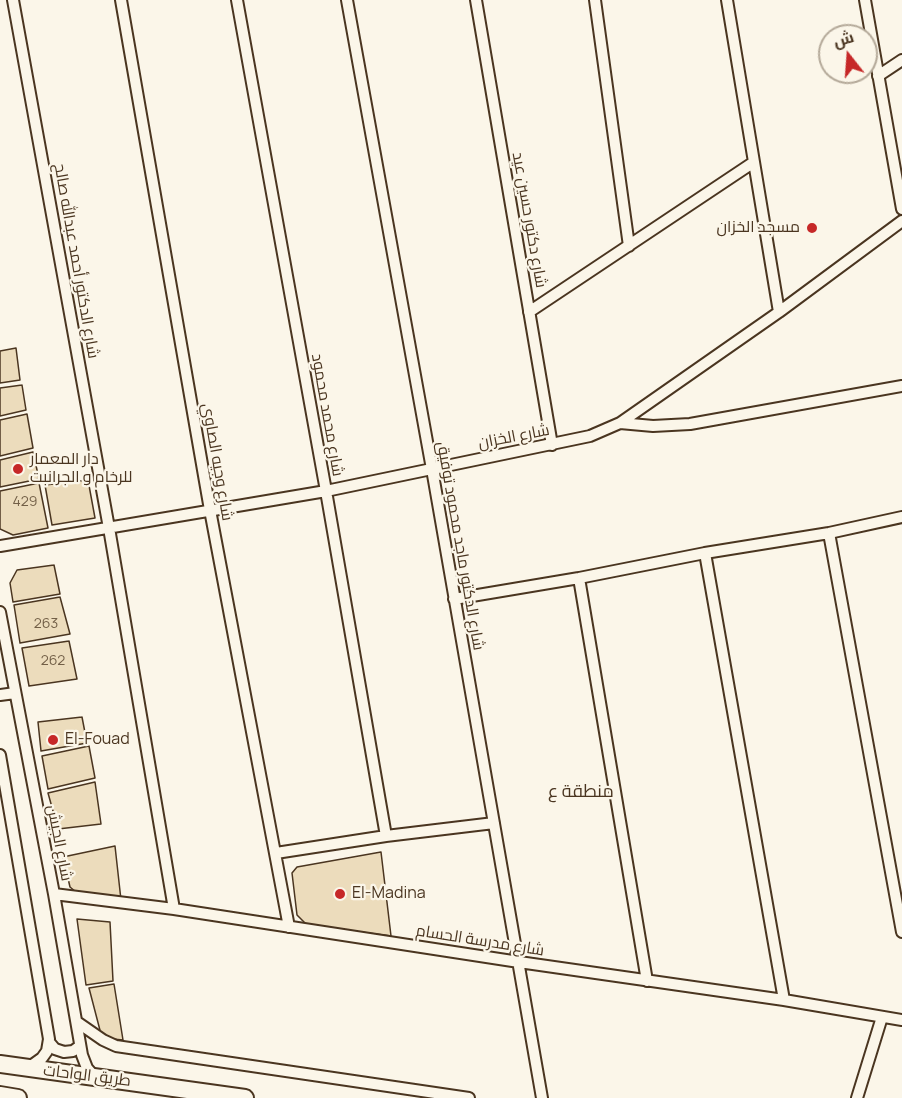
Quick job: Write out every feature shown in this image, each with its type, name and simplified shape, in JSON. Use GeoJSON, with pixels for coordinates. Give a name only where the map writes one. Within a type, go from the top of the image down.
{"type":"FeatureCollection","features":[{"type":"Feature","properties":{"kind":"highway","name":"طريق الواحات"},"geometry":{"type":"LineString","coordinates":[[0,1064],[245,1098]]}},
{"type":"Feature","properties":{"kind":"highway"},"geometry":{"type":"LineString","coordinates":[[0,1095],[18,1098]]}},
{"type":"Feature","properties":{"kind":"street","name":"شارع الدكتور أحمد عبدالله صالح"},"geometry":{"type":"LineString","coordinates":[[13,0],[109,528],[174,909]]}},
{"type":"Feature","properties":{"kind":"street","name":"شارع وجيه الصاوي"},"geometry":{"type":"LineString","coordinates":[[121,0],[210,510],[289,927]]}},
{"type":"Feature","properties":{"kind":"street","name":"شارع محمد محمود"},"geometry":{"type":"LineString","coordinates":[[237,0],[386,836]]}},
{"type":"Feature","properties":{"kind":"street","name":"شارع الدكتور ماجد محمود توفيق"},"geometry":{"type":"LineString","coordinates":[[347,0],[542,1098]]}},
{"type":"Feature","properties":{"kind":"street","name":"شارع دكتور حسين عيد"},"geometry":{"type":"LineString","coordinates":[[476,0],[552,445]]}},
{"type":"Feature","properties":{"kind":"street"},"geometry":{"type":"LineString","coordinates":[[595,0],[629,246]]}},
{"type":"Feature","properties":{"kind":"street"},"geometry":{"type":"LineString","coordinates":[[728,0],[779,312]]}},
{"type":"Feature","properties":{"kind":"street"},"geometry":{"type":"LineString","coordinates":[[865,0],[869,24]]}},
{"type":"Feature","properties":{"kind":"street"},"geometry":{"type":"LineString","coordinates":[[902,60],[878,76],[902,209]]}},
{"type":"Feature","properties":{"kind":"street"},"geometry":{"type":"LineString","coordinates":[[529,312],[754,162]]}},
{"type":"Feature","properties":{"kind":"street","name":"شارع الخزان"},"geometry":{"type":"LineString","coordinates":[[0,546],[326,491],[590,436],[620,423],[779,312],[902,222]]}},
{"type":"Feature","properties":{"kind":"street"},"geometry":{"type":"LineString","coordinates":[[620,423],[652,426],[690,424],[902,386]]}},
{"type":"Feature","properties":{"kind":"street"},"geometry":{"type":"LineString","coordinates":[[454,599],[829,533],[902,517]]}},
{"type":"Feature","properties":{"kind":"street"},"geometry":{"type":"LineString","coordinates":[[829,533],[902,932]]}},
{"type":"Feature","properties":{"kind":"street"},"geometry":{"type":"LineString","coordinates":[[705,553],[784,1000]]}},
{"type":"Feature","properties":{"kind":"street"},"geometry":{"type":"LineString","coordinates":[[579,578],[647,981]]}},
{"type":"Feature","properties":{"kind":"street","name":"شارع الجيش"},"geometry":{"type":"LineString","coordinates":[[0,612],[54,894],[80,1046],[84,1062],[94,1076]]}},
{"type":"Feature","properties":{"kind":"street"},"geometry":{"type":"LineString","coordinates":[[0,695],[15,693]]}},
{"type":"Feature","properties":{"kind":"street"},"geometry":{"type":"LineString","coordinates":[[0,755],[49,1042],[55,1049],[64,1053],[80,1046]]}},
{"type":"Feature","properties":{"kind":"street"},"geometry":{"type":"LineString","coordinates":[[276,853],[386,836],[494,823]]}},
{"type":"Feature","properties":{"kind":"street","name":"شارع مدرسة الحسام"},"geometry":{"type":"LineString","coordinates":[[54,894],[174,909],[784,1000],[902,1020]]}},
{"type":"Feature","properties":{"kind":"street"},"geometry":{"type":"LineString","coordinates":[[857,1098],[882,1017]]}},
{"type":"Feature","properties":{"kind":"street"},"geometry":{"type":"LineString","coordinates":[[77,1022],[116,1046],[469,1098]]}},
{"type":"Feature","properties":{"kind":"street"},"geometry":{"type":"LineString","coordinates":[[27,1069],[42,1058],[49,1042]]}},
{"type":"Feature","properties":{"kind":"building"},"geometry":{"type":"Polygon","coordinates":[[[16,348],[20,380],[0,383],[0,351],[16,348]]]}},
{"type":"Feature","properties":{"kind":"building"},"geometry":{"type":"Polygon","coordinates":[[[22,385],[26,410],[0,416],[0,388],[22,385]]]}},
{"type":"Feature","properties":{"kind":"building"},"geometry":{"type":"Polygon","coordinates":[[[27,414],[33,448],[0,456],[0,420],[27,414]]]}},
{"type":"Feature","properties":{"kind":"building","name":"دار المعمار للرخام و الجرانبت"},"geometry":{"type":"Polygon","coordinates":[[[33,452],[39,479],[0,487],[0,460],[33,452]]]}},
{"type":"Feature","properties":{"kind":"building"},"geometry":{"type":"Polygon","coordinates":[[[88,480],[95,518],[52,525],[45,485],[88,480]]]}},
{"type":"Feature","properties":{"kind":"building"},"geometry":{"type":"Polygon","coordinates":[[[39,483],[48,528],[13,535],[0,529],[0,491],[39,483]]]}},
{"type":"Feature","properties":{"kind":"building"},"geometry":{"type":"Polygon","coordinates":[[[54,565],[60,594],[13,602],[10,583],[17,570],[54,565]]]}},
{"type":"Feature","properties":{"kind":"building"},"geometry":{"type":"Polygon","coordinates":[[[60,597],[70,634],[20,643],[14,605],[60,597]]]}},
{"type":"Feature","properties":{"kind":"building"},"geometry":{"type":"Polygon","coordinates":[[[69,641],[77,679],[29,686],[22,648],[69,641]]]}},
{"type":"Feature","properties":{"kind":"building"},"geometry":{"type":"Polygon","coordinates":[[[82,717],[87,743],[41,751],[38,722],[82,717]]]}},
{"type":"Feature","properties":{"kind":"building"},"geometry":{"type":"Polygon","coordinates":[[[89,746],[95,778],[48,789],[42,756],[89,746]]]}},
{"type":"Feature","properties":{"kind":"building"},"geometry":{"type":"Polygon","coordinates":[[[95,782],[101,824],[58,829],[48,793],[95,782]]]}},
{"type":"Feature","properties":{"kind":"building"},"geometry":{"type":"Polygon","coordinates":[[[115,846],[121,900],[83,898],[70,887],[63,857],[115,846]]]}},
{"type":"Feature","properties":{"kind":"building","name":"El-Madina"},"geometry":{"type":"Polygon","coordinates":[[[381,852],[391,936],[307,925],[297,915],[292,873],[297,867],[381,852]]]}},
{"type":"Feature","properties":{"kind":"building"},"geometry":{"type":"Polygon","coordinates":[[[77,919],[110,922],[113,981],[86,985],[77,919]]]}},
{"type":"Feature","properties":{"kind":"building"},"geometry":{"type":"Polygon","coordinates":[[[114,984],[123,1040],[102,1038],[89,988],[114,984]]]}},
{"type":"Feature","properties":{"kind":"place","name":"مسجد الخزان"},"geometry":{"type":"Point","coordinates":[812,228]}},
{"type":"Feature","properties":{"kind":"place","name":"دار المعمار للرخام و الجرانبت"},"geometry":{"type":"Point","coordinates":[18,469]}},
{"type":"Feature","properties":{"kind":"place","name":"El-Fouad"},"geometry":{"type":"Point","coordinates":[53,740]}},
{"type":"Feature","properties":{"kind":"place","name":"El-Madina"},"geometry":{"type":"Point","coordinates":[340,894]}},
{"type":"Feature","properties":{"kind":"district","name":"منطقة ع"},"geometry":{"type":"Point","coordinates":[581,792]}}]}
